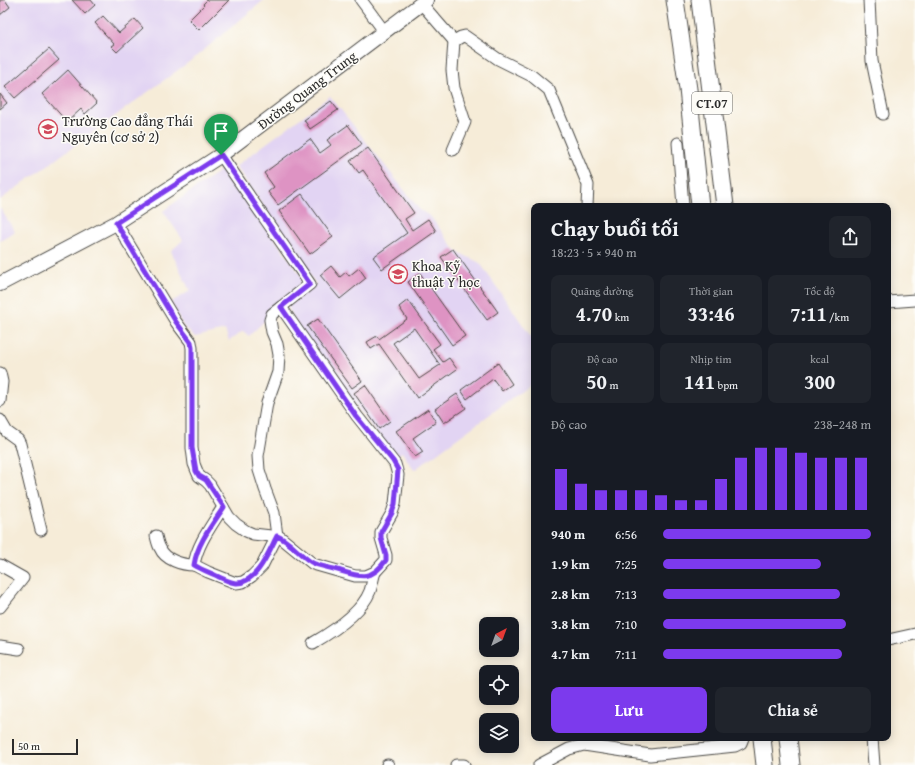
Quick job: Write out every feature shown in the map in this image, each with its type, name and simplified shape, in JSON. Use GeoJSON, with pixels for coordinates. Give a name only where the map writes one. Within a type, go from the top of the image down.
{"type":"FeatureCollection","features":[{"type":"Feature","properties":{"kind":"highway","name":"CT.07"},"geometry":{"type":"LineString","coordinates":[[675,0],[688,89],[700,203]]}},
{"type":"Feature","properties":{"kind":"highway","name":"CT.07"},"geometry":{"type":"LineString","coordinates":[[700,0],[725,203]]}},
{"type":"Feature","properties":{"kind":"highway"},"geometry":{"type":"LineString","coordinates":[[751,741],[765,765]]}},
{"type":"Feature","properties":{"kind":"highway"},"geometry":{"type":"LineString","coordinates":[[788,741],[791,765]]}},
{"type":"Feature","properties":{"kind":"main road","name":"Đường Quang Trung"},"geometry":{"type":"LineString","coordinates":[[0,284],[116,223],[221,155],[423,2]]}},
{"type":"Feature","properties":{"kind":"street"},"geometry":{"type":"LineString","coordinates":[[361,0],[384,31]]}},
{"type":"Feature","properties":{"kind":"street"},"geometry":{"type":"LineString","coordinates":[[869,0],[872,61],[883,114]]}},
{"type":"Feature","properties":{"kind":"street"},"geometry":{"type":"LineString","coordinates":[[423,2],[454,41],[452,70],[454,88],[465,122],[453,150]]}},
{"type":"Feature","properties":{"kind":"street"},"geometry":{"type":"LineString","coordinates":[[454,41],[465,36],[498,59],[532,76],[549,90],[588,185],[587,203]]}},
{"type":"Feature","properties":{"kind":"street"},"geometry":{"type":"LineString","coordinates":[[678,143],[683,203]]}},
{"type":"Feature","properties":{"kind":"street"},"geometry":{"type":"LineString","coordinates":[[156,536],[160,549],[167,556],[178,562],[194,565],[236,583],[243,582],[252,576],[262,566],[277,536],[274,513],[263,483],[258,456],[267,403],[278,372],[279,355],[270,320],[272,314],[310,284],[221,155]]}},
{"type":"Feature","properties":{"kind":"street"},"geometry":{"type":"LineString","coordinates":[[116,223],[176,322],[191,342],[192,448],[194,464],[199,476],[206,480],[236,524],[246,531],[253,534],[277,536],[284,539],[313,564],[361,577],[375,572],[386,560],[381,532],[392,513],[395,504],[398,470],[393,461],[356,416],[281,307]]}},
{"type":"Feature","properties":{"kind":"street"},"geometry":{"type":"LineString","coordinates":[[891,302],[915,300]]}},
{"type":"Feature","properties":{"kind":"street"},"geometry":{"type":"LineString","coordinates":[[0,373],[2,382],[0,401]]}},
{"type":"Feature","properties":{"kind":"street"},"geometry":{"type":"LineString","coordinates":[[0,420],[7,432],[18,440],[20,444],[41,530]]}},
{"type":"Feature","properties":{"kind":"street"},"geometry":{"type":"LineString","coordinates":[[194,565],[204,539],[224,507]]}},
{"type":"Feature","properties":{"kind":"street"},"geometry":{"type":"LineString","coordinates":[[0,566],[23,578],[0,607]]}},
{"type":"Feature","properties":{"kind":"street"},"geometry":{"type":"LineString","coordinates":[[313,643],[346,621],[360,606],[370,592],[375,572]]}},
{"type":"Feature","properties":{"kind":"street"},"geometry":{"type":"LineString","coordinates":[[891,639],[915,634]]}},
{"type":"Feature","properties":{"kind":"street"},"geometry":{"type":"LineString","coordinates":[[0,646],[19,649]]}},
{"type":"Feature","properties":{"kind":"street"},"geometry":{"type":"LineString","coordinates":[[539,765],[569,749],[584,745],[650,755],[735,746],[746,741]]}},
{"type":"Feature","properties":{"kind":"street"},"geometry":{"type":"LineString","coordinates":[[872,741],[874,765]]}},
{"type":"Feature","properties":{"kind":"street"},"geometry":{"type":"LineString","coordinates":[[456,765],[464,765]]}},
{"type":"Feature","properties":{"kind":"shaded area","name":"Trường Cao đẳng Thái Nguyên (cơ sở 2)"},"geometry":{"type":"Polygon","coordinates":[[[0,0],[264,0],[193,59],[0,200],[0,0]]]}},
{"type":"Feature","properties":{"kind":"shaded area","name":"Khoa Kỹ thuật Y học"},"geometry":{"type":"Polygon","coordinates":[[[330,96],[420,210],[431,217],[456,251],[480,263],[531,337],[531,384],[414,470],[402,452],[394,457],[296,324],[288,306],[316,284],[236,166],[330,96]]]}},
{"type":"Feature","properties":{"kind":"shaded area"},"geometry":{"type":"Polygon","coordinates":[[[224,168],[302,277],[298,288],[249,336],[243,331],[229,341],[225,330],[195,337],[183,326],[171,302],[190,291],[171,251],[183,240],[163,211],[224,168]]]}},
{"type":"Feature","properties":{"kind":"shaded area"},"geometry":{"type":"Polygon","coordinates":[[[0,208],[15,232],[0,241],[0,208]]]}},
{"type":"Feature","properties":{"kind":"building"},"geometry":{"type":"Polygon","coordinates":[[[0,0],[5,0],[10,7],[0,15],[0,0]]]}},
{"type":"Feature","properties":{"kind":"building"},"geometry":{"type":"Polygon","coordinates":[[[72,0],[91,0],[95,5],[85,14],[72,0]]]}},
{"type":"Feature","properties":{"kind":"building"},"geometry":{"type":"Polygon","coordinates":[[[207,0],[229,0],[199,30],[189,20],[207,0]]]}},
{"type":"Feature","properties":{"kind":"building"},"geometry":{"type":"Polygon","coordinates":[[[103,16],[119,33],[135,19],[143,28],[117,52],[111,46],[114,44],[95,23],[103,16]]]}},
{"type":"Feature","properties":{"kind":"building"},"geometry":{"type":"Polygon","coordinates":[[[49,49],[59,60],[15,98],[5,87],[49,49]]]}},
{"type":"Feature","properties":{"kind":"building"},"geometry":{"type":"Polygon","coordinates":[[[68,70],[97,103],[85,114],[81,109],[67,122],[42,94],[68,70]]]}},
{"type":"Feature","properties":{"kind":"building"},"geometry":{"type":"Polygon","coordinates":[[[0,94],[7,103],[0,109],[0,94]]]}},
{"type":"Feature","properties":{"kind":"building"},"geometry":{"type":"Polygon","coordinates":[[[331,101],[338,110],[310,129],[304,120],[331,101]]]}},
{"type":"Feature","properties":{"kind":"building"},"geometry":{"type":"Polygon","coordinates":[[[348,125],[362,144],[278,205],[268,192],[274,187],[264,173],[310,139],[320,153],[331,145],[327,140],[348,125]]]}},
{"type":"Feature","properties":{"kind":"building"},"geometry":{"type":"Polygon","coordinates":[[[368,148],[414,213],[405,219],[412,230],[428,219],[436,231],[382,269],[373,257],[407,233],[363,170],[359,173],[350,161],[368,148]]]}},
{"type":"Feature","properties":{"kind":"building"},"geometry":{"type":"Polygon","coordinates":[[[302,194],[333,237],[310,254],[279,211],[302,194]]]}},
{"type":"Feature","properties":{"kind":"building"},"geometry":{"type":"Polygon","coordinates":[[[453,249],[498,312],[487,320],[441,257],[453,249]]]}},
{"type":"Feature","properties":{"kind":"building"},"geometry":{"type":"Polygon","coordinates":[[[331,266],[340,277],[346,272],[349,276],[359,268],[366,278],[340,299],[320,275],[331,266]]]}},
{"type":"Feature","properties":{"kind":"building"},"geometry":{"type":"Polygon","coordinates":[[[420,273],[465,336],[452,345],[408,282],[420,273]]]}},
{"type":"Feature","properties":{"kind":"building"},"geometry":{"type":"Polygon","coordinates":[[[408,300],[440,344],[433,349],[443,362],[449,358],[457,369],[417,398],[379,344],[371,349],[367,342],[377,336],[379,339],[407,319],[399,307],[408,300]],[[414,328],[393,343],[419,379],[440,365],[414,328]]]}},
{"type":"Feature","properties":{"kind":"building"},"geometry":{"type":"Polygon","coordinates":[[[318,319],[362,381],[352,388],[307,326],[318,319]]]}},
{"type":"Feature","properties":{"kind":"building"},"geometry":{"type":"Polygon","coordinates":[[[498,363],[512,384],[502,391],[493,379],[467,399],[461,390],[498,363]]]}},
{"type":"Feature","properties":{"kind":"building"},"geometry":{"type":"Polygon","coordinates":[[[365,385],[390,421],[379,429],[354,393],[365,385]]]}},
{"type":"Feature","properties":{"kind":"building"},"geometry":{"type":"Polygon","coordinates":[[[457,394],[466,408],[444,423],[435,409],[457,394]]]}},
{"type":"Feature","properties":{"kind":"building"},"geometry":{"type":"Polygon","coordinates":[[[428,409],[436,422],[413,438],[423,452],[415,457],[396,431],[428,409]]]}},
{"type":"Feature","properties":{"kind":"place","name":"Trường Cao đẳng Thái Nguyên (cơ sở 2)"},"geometry":{"type":"Point","coordinates":[48,129]}},
{"type":"Feature","properties":{"kind":"place","name":"Khoa Kỹ thuật Y học"},"geometry":{"type":"Point","coordinates":[398,274]}},
{"type":"Feature","properties":{"kind":"route"},"geometry":{"type":"LineString","coordinates":[[221,155],[310,284],[281,307],[356,416],[393,461],[398,470],[395,504],[392,513],[381,532],[386,560],[375,572],[366,576],[355,576],[342,571],[313,564],[284,539],[277,536],[262,566],[252,576],[243,582],[236,583],[194,565],[207,534],[224,507],[206,480],[199,476],[194,464],[192,448],[193,422],[191,342],[176,322],[116,223],[221,155]]}}]}
